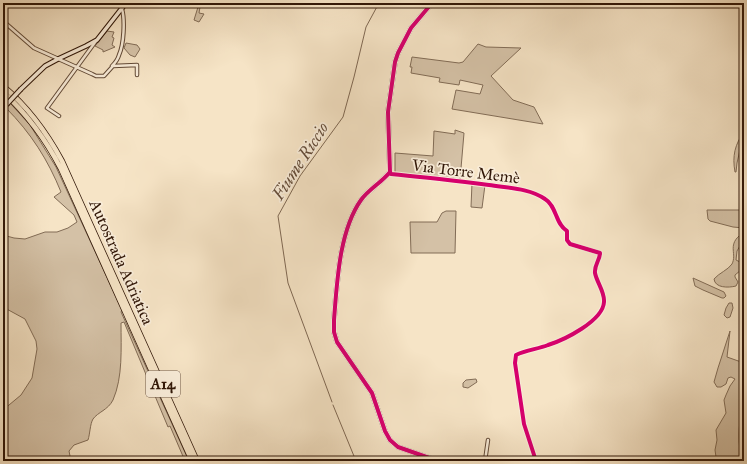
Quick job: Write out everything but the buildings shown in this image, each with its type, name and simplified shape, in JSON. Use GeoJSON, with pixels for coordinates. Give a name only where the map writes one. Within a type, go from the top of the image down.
{"type":"FeatureCollection","features":[{"type":"Feature","properties":{"kind":"highway","name":"Autostrada Adriatica"},"geometry":{"type":"LineString","coordinates":[[3,86],[24,107],[47,135],[62,161],[192,461]]}},
{"type":"Feature","properties":{"kind":"highway","name":"Autostrada Adriatica"},"geometry":{"type":"LineString","coordinates":[[3,92],[30,119],[44,138],[78,199]]}},
{"type":"Feature","properties":{"kind":"highway","name":"Autostrada Adriatica"},"geometry":{"type":"LineString","coordinates":[[126,308],[197,461]]}},
{"type":"Feature","properties":{"kind":"street"},"geometry":{"type":"LineString","coordinates":[[59,116],[47,108],[126,3]]}},
{"type":"Feature","properties":{"kind":"street"},"geometry":{"type":"LineString","coordinates":[[432,3],[412,28],[398,53],[395,62],[388,112],[390,172],[363,197],[347,228],[343,244],[335,302],[334,332],[340,348],[372,393],[385,431],[390,440],[398,447],[438,461]]}},
{"type":"Feature","properties":{"kind":"street"},"geometry":{"type":"LineString","coordinates":[[3,21],[34,48],[76,68],[96,76],[101,76],[107,73],[120,54],[124,23],[122,9]]}},
{"type":"Feature","properties":{"kind":"street"},"geometry":{"type":"LineString","coordinates":[[3,108],[45,66],[97,40]]}},
{"type":"Feature","properties":{"kind":"street"},"geometry":{"type":"LineString","coordinates":[[112,67],[137,65],[137,74]]}},
{"type":"Feature","properties":{"kind":"street","name":"Via Torre Memè"},"geometry":{"type":"LineString","coordinates":[[390,172],[391,174],[516,189],[536,194],[550,203],[559,224],[567,231],[567,240],[570,244],[600,253],[595,271],[604,300],[603,309],[600,314],[565,338],[550,345],[521,353],[516,356],[515,363],[524,424],[536,461]]}},
{"type":"Feature","properties":{"kind":"street"},"geometry":{"type":"LineString","coordinates":[[485,461],[488,440]]}},
{"type":"Feature","properties":{"kind":"shaded area"},"geometry":{"type":"Polygon","coordinates":[[[198,7],[200,7],[199,13],[204,14],[199,22],[194,20],[198,7]]]}},
{"type":"Feature","properties":{"kind":"shaded area"},"geometry":{"type":"Polygon","coordinates":[[[107,31],[114,32],[112,37],[114,38],[112,45],[115,47],[103,52],[103,50],[95,46],[107,31]]]}},
{"type":"Feature","properties":{"kind":"shaded area"},"geometry":{"type":"Polygon","coordinates":[[[126,43],[137,45],[140,49],[135,57],[130,55],[124,48],[126,43]]]}},
{"type":"Feature","properties":{"kind":"shaded area"},"geometry":{"type":"Polygon","coordinates":[[[478,44],[486,47],[521,48],[491,76],[513,100],[534,107],[543,124],[452,109],[456,90],[480,94],[483,85],[460,80],[459,85],[439,82],[440,78],[411,73],[412,67],[410,67],[412,57],[459,63],[463,62],[478,44]]]}},
{"type":"Feature","properties":{"kind":"shaded area"},"geometry":{"type":"Polygon","coordinates":[[[10,103],[30,125],[56,167],[122,310],[121,312],[188,459],[185,461],[170,426],[168,427],[124,322],[121,323],[120,372],[113,400],[93,419],[88,440],[74,445],[69,451],[71,461],[3,461],[3,410],[21,395],[32,378],[37,349],[36,341],[25,319],[3,307],[3,235],[25,239],[45,232],[57,232],[68,228],[77,222],[74,215],[54,197],[61,192],[56,180],[38,147],[15,117],[6,108],[10,103]]]}},
{"type":"Feature","properties":{"kind":"shaded area"},"geometry":{"type":"Polygon","coordinates":[[[455,130],[464,133],[460,180],[395,173],[395,153],[433,156],[434,131],[455,134],[455,130]]]}},
{"type":"Feature","properties":{"kind":"shaded area"},"geometry":{"type":"Polygon","coordinates":[[[744,132],[735,172],[735,150],[738,141],[744,132]]]}},
{"type":"Feature","properties":{"kind":"shaded area"},"geometry":{"type":"Polygon","coordinates":[[[472,183],[485,185],[482,208],[471,207],[472,183]]]}},
{"type":"Feature","properties":{"kind":"shaded area"},"geometry":{"type":"Polygon","coordinates":[[[707,210],[744,210],[744,228],[733,227],[710,221],[708,219],[707,210]]]}},
{"type":"Feature","properties":{"kind":"shaded area"},"geometry":{"type":"Polygon","coordinates":[[[446,211],[456,211],[455,253],[411,253],[410,222],[437,222],[442,213],[446,211]]]}},
{"type":"Feature","properties":{"kind":"shaded area"},"geometry":{"type":"Polygon","coordinates":[[[739,236],[743,236],[744,239],[737,251],[736,260],[744,264],[744,272],[741,270],[735,275],[738,282],[736,286],[719,286],[714,279],[732,264],[734,257],[734,243],[739,236]]]}},
{"type":"Feature","properties":{"kind":"shaded area"},"geometry":{"type":"Polygon","coordinates":[[[693,278],[724,292],[726,296],[722,298],[695,286],[693,278]]]}},
{"type":"Feature","properties":{"kind":"shaded area"},"geometry":{"type":"Polygon","coordinates":[[[729,303],[732,303],[733,308],[730,317],[727,318],[724,315],[729,303]]]}},
{"type":"Feature","properties":{"kind":"shaded area"},"geometry":{"type":"Polygon","coordinates":[[[730,331],[727,357],[744,363],[744,400],[742,400],[739,436],[741,455],[744,457],[744,461],[718,461],[715,450],[717,440],[716,430],[726,413],[724,400],[735,379],[731,377],[728,378],[726,384],[721,387],[717,387],[714,382],[730,331]]]}},
{"type":"Feature","properties":{"kind":"shaded area"},"geometry":{"type":"Polygon","coordinates":[[[476,379],[477,382],[468,388],[463,387],[463,383],[466,380],[476,379]]]}},
{"type":"Feature","properties":{"kind":"waterway","name":"Fiume Riccio"},"geometry":{"type":"LineString","coordinates":[[332,402],[288,283],[278,216],[300,176],[343,117],[366,27],[379,3]]}},
{"type":"Feature","properties":{"kind":"waterway","name":"Fiume Riccio"},"geometry":{"type":"LineString","coordinates":[[333,405],[356,461]]}},
{"type":"Feature","properties":{"kind":"cycle path"},"geometry":{"type":"LineString","coordinates":[[432,3],[411,28],[395,62],[388,112],[390,172],[361,200],[348,227],[340,258],[334,332],[337,342],[372,393],[385,431],[390,440],[398,447],[438,461]]}},
{"type":"Feature","properties":{"kind":"cycle path"},"geometry":{"type":"LineString","coordinates":[[390,172],[391,174],[518,189],[539,195],[552,206],[560,224],[567,231],[567,240],[570,244],[600,253],[595,267],[595,273],[604,302],[602,309],[597,316],[582,329],[563,339],[516,355],[515,363],[524,424],[536,461]]}}]}
